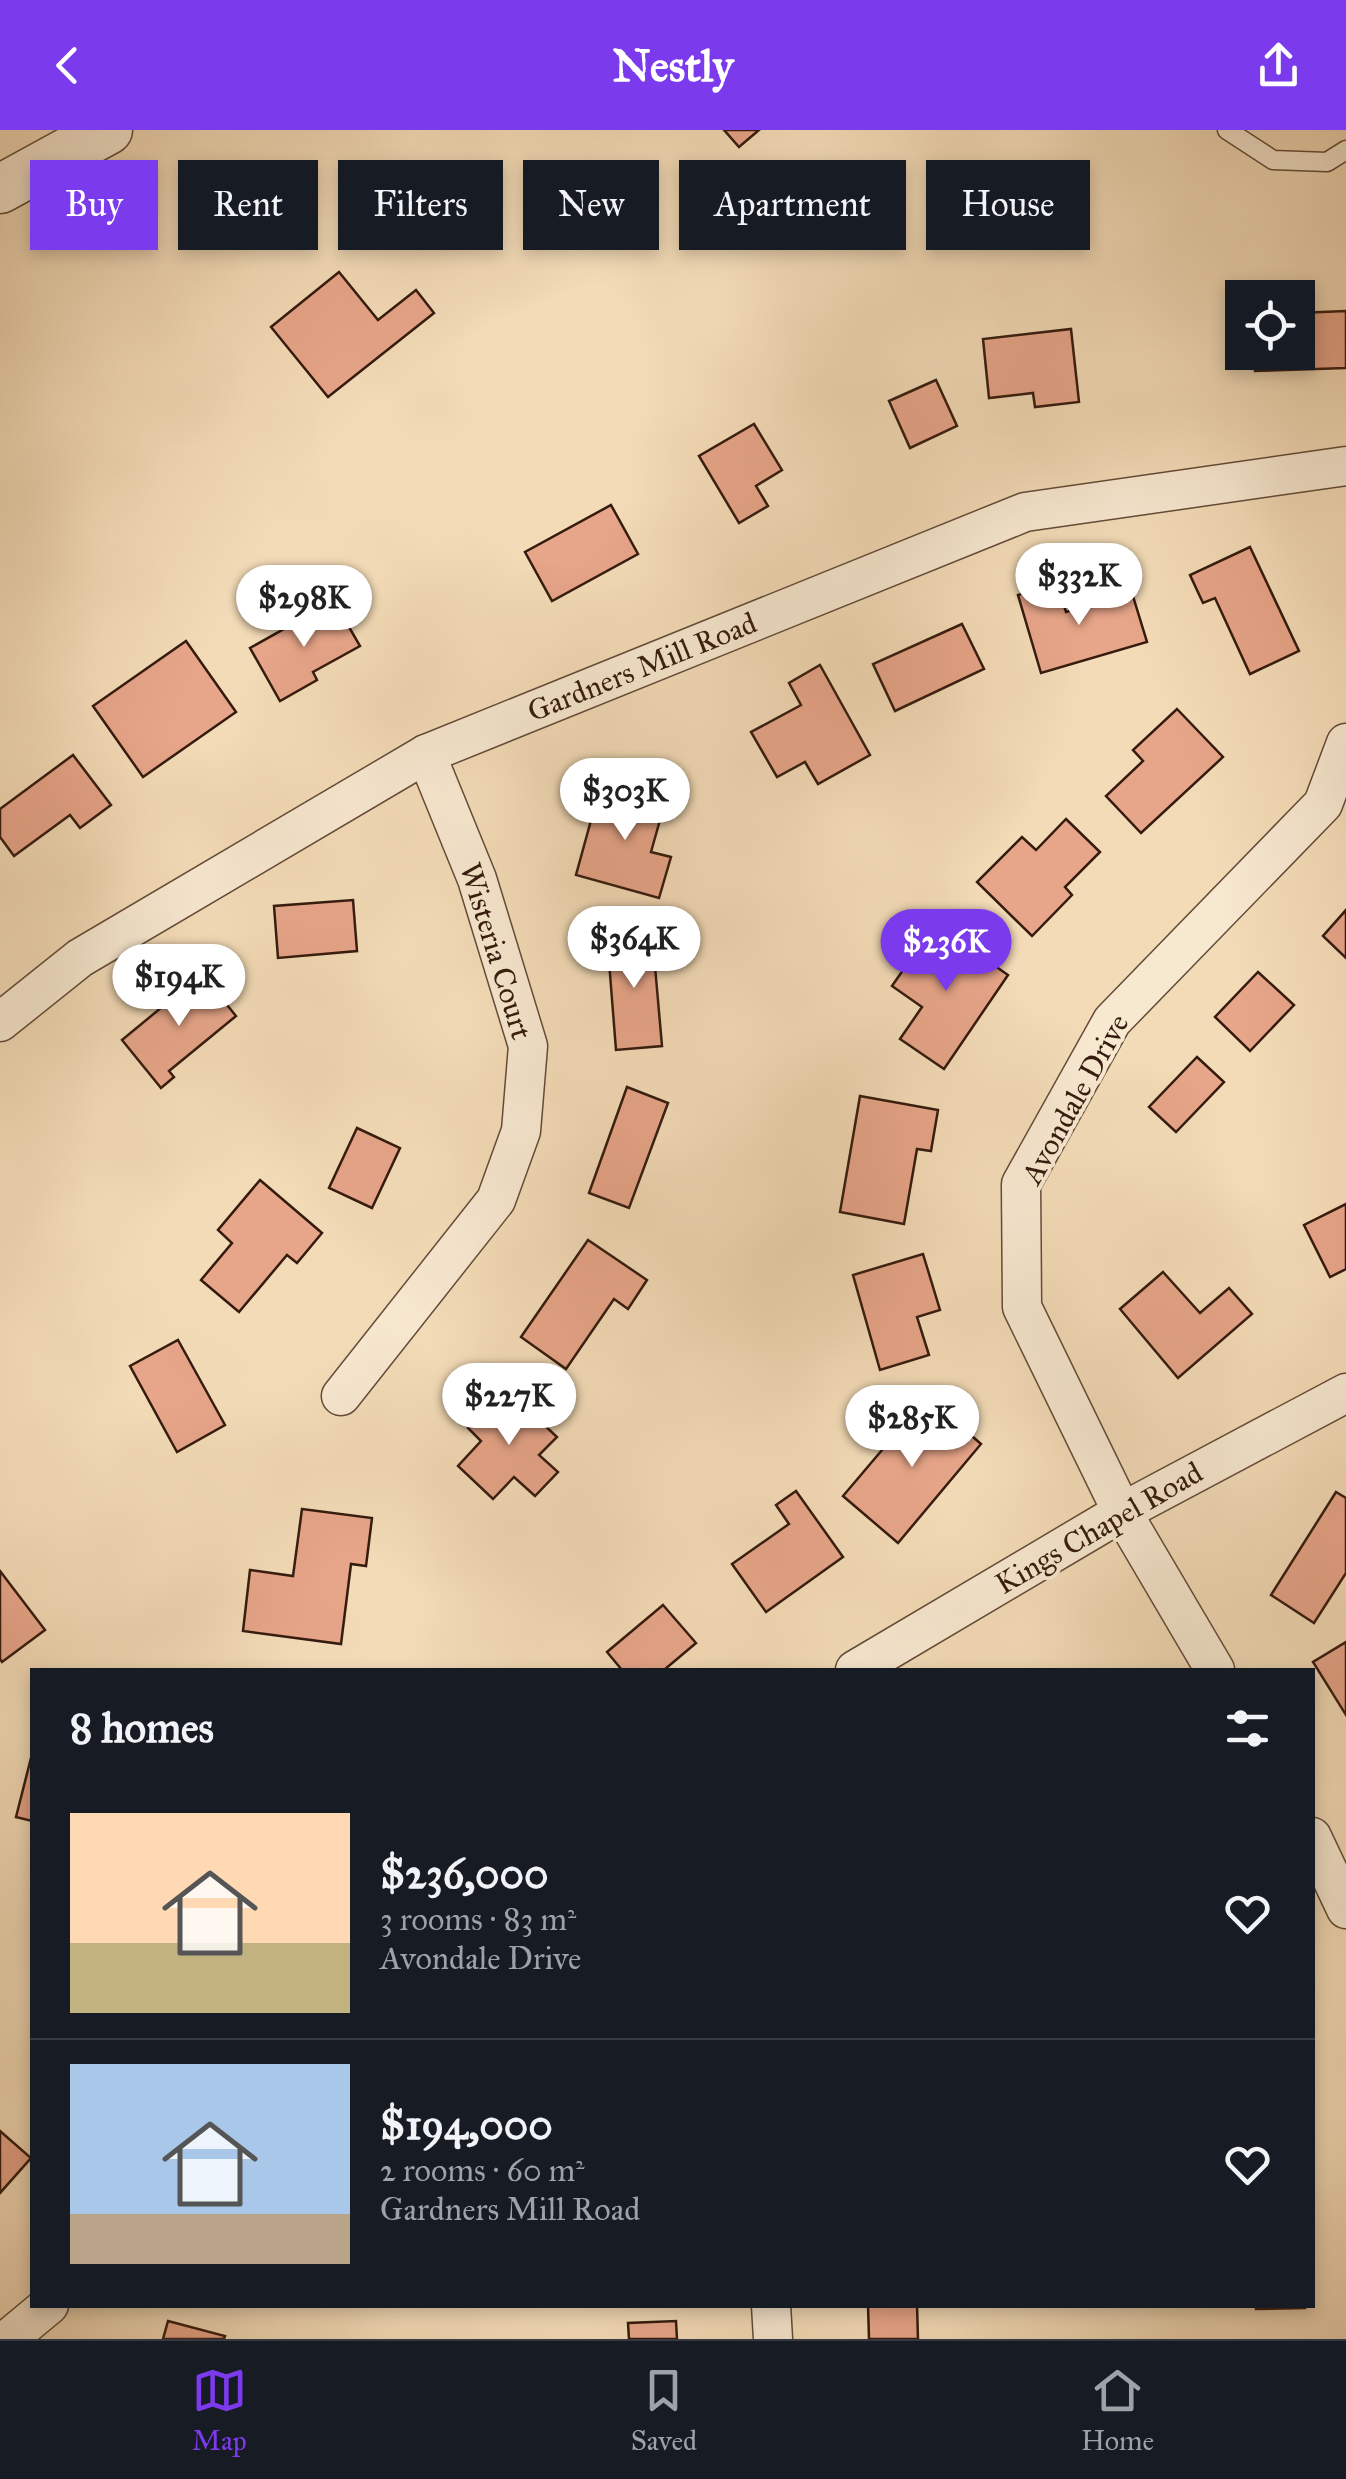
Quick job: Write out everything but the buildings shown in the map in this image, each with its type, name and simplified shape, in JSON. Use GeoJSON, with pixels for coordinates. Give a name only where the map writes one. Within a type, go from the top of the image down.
{"type":"FeatureCollection","features":[{"type":"Feature","properties":{"kind":"street"},"geometry":{"type":"LineString","coordinates":[[0,189],[108,130]]}},
{"type":"Feature","properties":{"kind":"street","name":"Gardners Mill Road"},"geometry":{"type":"LineString","coordinates":[[0,1022],[80,958],[426,754],[1026,512],[1346,466]]}},
{"type":"Feature","properties":{"kind":"street","name":"Avondale Drive"},"geometry":{"type":"LineString","coordinates":[[1213,1668],[1122,1512],[1022,1307],[1021,1184],[1112,1021],[1324,804],[1346,743]]}},
{"type":"Feature","properties":{"kind":"street","name":"Wisteria Court"},"geometry":{"type":"LineString","coordinates":[[341,1396],[496,1200],[521,1131],[528,1046],[476,879],[426,754]]}},
{"type":"Feature","properties":{"kind":"street","name":"Kings Chapel Road"},"geometry":{"type":"LineString","coordinates":[[858,1668],[1122,1512],[1346,1393]]}},
{"type":"Feature","properties":{"kind":"street"},"geometry":{"type":"LineString","coordinates":[[1315,1843],[1346,1910]]}},
{"type":"Feature","properties":{"kind":"street"},"geometry":{"type":"LineString","coordinates":[[8,2339],[46,2308]]}},
{"type":"Feature","properties":{"kind":"street"},"geometry":{"type":"LineString","coordinates":[[770,2308],[773,2339]]}},
{"type":"Feature","properties":{"kind":"lane"},"geometry":{"type":"LineString","coordinates":[[1227,130],[1273,160],[1326,162],[1346,150]]}}]}
